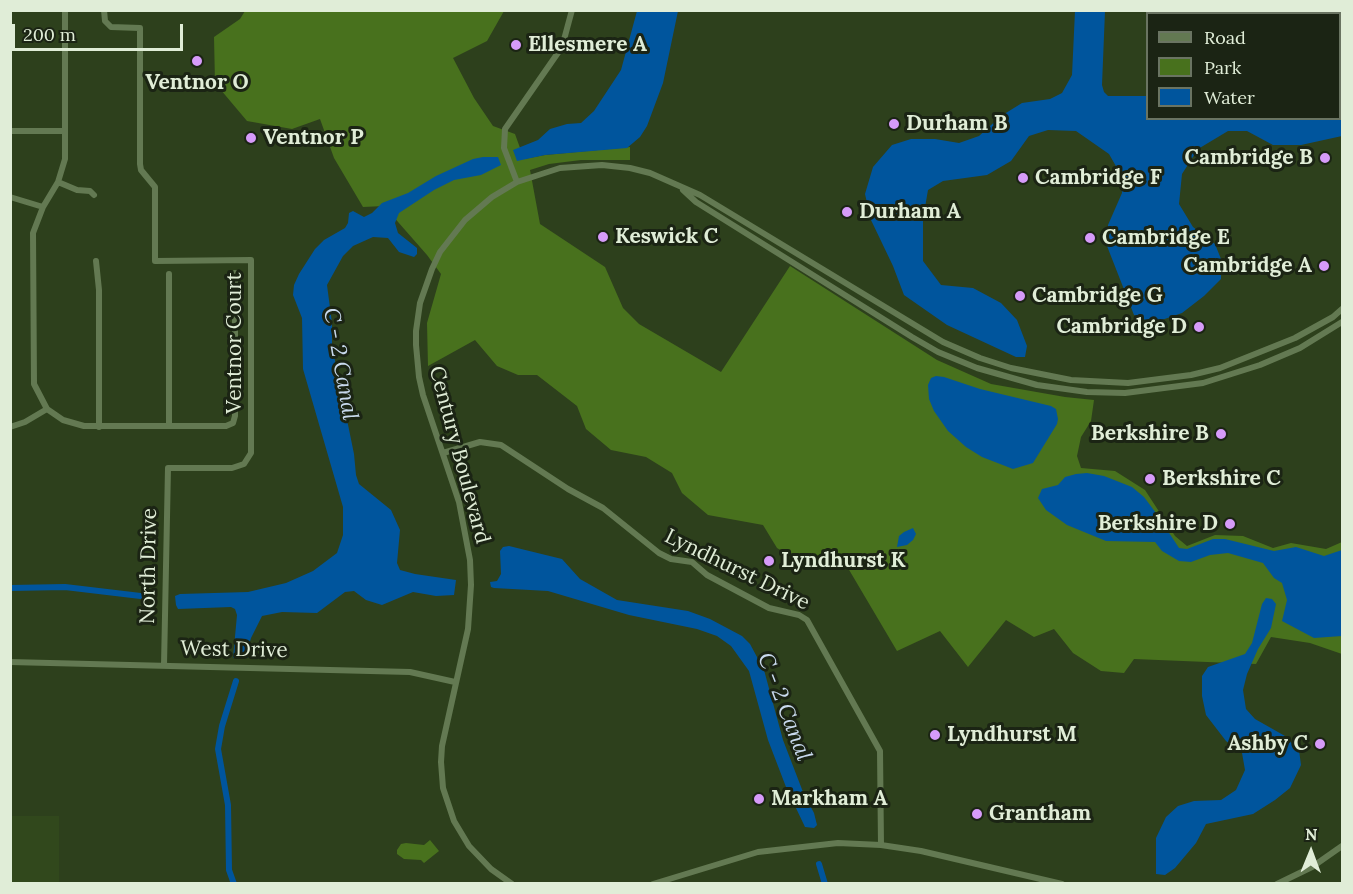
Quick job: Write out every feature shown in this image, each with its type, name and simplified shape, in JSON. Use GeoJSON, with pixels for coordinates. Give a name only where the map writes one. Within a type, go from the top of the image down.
{"type":"FeatureCollection","features":[{"type":"Feature","properties":{"kind":"street"},"geometry":{"type":"LineString","coordinates":[[65,10],[65,159],[58,182],[43,207],[33,233],[32,364],[34,384],[47,409],[73,424],[99,427],[226,426],[233,423],[235,416],[235,273]]}},
{"type":"Feature","properties":{"kind":"street","name":"Ventnor Court"},"geometry":{"type":"LineString","coordinates":[[104,10],[105,21],[111,27],[140,27],[140,164],[141,170],[155,187],[155,261],[251,260],[252,449],[244,464],[232,468],[168,468]]}},
{"type":"Feature","properties":{"kind":"street"},"geometry":{"type":"LineString","coordinates":[[517,182],[504,148],[505,129],[562,47],[572,10]]}},
{"type":"Feature","properties":{"kind":"street"},"geometry":{"type":"LineString","coordinates":[[10,131],[65,131]]}},
{"type":"Feature","properties":{"kind":"street","name":"Century Boulevard"},"geometry":{"type":"LineString","coordinates":[[512,884],[479,858],[462,836],[443,788],[441,762],[444,738],[470,615],[470,560],[459,502],[419,377],[416,331],[420,303],[440,252],[465,220],[492,197],[517,182],[560,168],[602,165],[650,173],[700,195],[943,342],[980,358],[1039,375],[1088,382],[1128,383],[1202,373],[1245,359],[1295,338],[1342,309]]}},
{"type":"Feature","properties":{"kind":"street"},"geometry":{"type":"LineString","coordinates":[[58,182],[94,195]]}},
{"type":"Feature","properties":{"kind":"street","name":"Century Boulevard"},"geometry":{"type":"LineString","coordinates":[[680,187],[696,202],[921,342],[977,368],[1037,385],[1080,392],[1125,393],[1203,383],[1270,361],[1300,348],[1342,324]]}},
{"type":"Feature","properties":{"kind":"street"},"geometry":{"type":"LineString","coordinates":[[10,197],[43,207]]}},
{"type":"Feature","properties":{"kind":"street"},"geometry":{"type":"LineString","coordinates":[[96,261],[99,290],[99,427]]}},
{"type":"Feature","properties":{"kind":"street"},"geometry":{"type":"LineString","coordinates":[[169,274],[169,426]]}},
{"type":"Feature","properties":{"kind":"street"},"geometry":{"type":"LineString","coordinates":[[1335,315],[1342,324]]}},
{"type":"Feature","properties":{"kind":"street"},"geometry":{"type":"LineString","coordinates":[[10,427],[26,422],[47,409]]}},
{"type":"Feature","properties":{"kind":"street","name":"Lyndhurst Drive"},"geometry":{"type":"LineString","coordinates":[[443,453],[480,442],[501,445],[568,489],[603,508],[659,553],[671,559],[692,562],[707,575],[769,608],[807,620],[880,751],[881,845]]}},
{"type":"Feature","properties":{"kind":"street","name":"North Drive"},"geometry":{"type":"LineString","coordinates":[[164,665],[168,468]]}},
{"type":"Feature","properties":{"kind":"street","name":"West Drive"},"geometry":{"type":"LineString","coordinates":[[10,662],[410,672],[455,682]]}},
{"type":"Feature","properties":{"kind":"street"},"geometry":{"type":"LineString","coordinates":[[653,884],[758,852],[838,843],[881,845],[921,851],[1062,884]]}},
{"type":"Feature","properties":{"kind":"street"},"geometry":{"type":"LineString","coordinates":[[1277,884],[1312,867],[1342,846]]}},
{"type":"Feature","properties":{"kind":"shaded area"},"geometry":{"type":"Polygon","coordinates":[[[11,816],[59,816],[59,883],[11,883],[11,816]]]}},
{"type":"Feature","properties":{"kind":"green space"},"geometry":{"type":"Polygon","coordinates":[[[245,11],[504,11],[487,41],[453,58],[474,98],[493,126],[515,134],[524,159],[630,147],[630,160],[581,160],[549,164],[530,170],[540,224],[605,267],[623,308],[639,324],[721,372],[790,266],[937,360],[991,384],[1094,400],[1091,421],[1081,437],[1077,456],[1081,468],[1115,471],[1145,490],[1175,536],[1187,546],[1215,535],[1243,536],[1273,548],[1291,543],[1326,549],[1342,542],[1342,654],[1310,643],[1271,637],[1256,664],[1134,659],[1124,673],[1101,671],[1073,653],[1054,629],[1034,637],[1006,620],[968,667],[940,631],[897,651],[845,563],[804,564],[777,548],[763,525],[708,515],[682,493],[672,473],[646,457],[611,450],[586,429],[577,406],[537,375],[518,375],[497,366],[475,340],[428,366],[427,323],[441,274],[427,255],[384,206],[363,207],[334,158],[320,119],[292,129],[247,121],[215,83],[214,37],[240,19],[245,11]]]}},
{"type":"Feature","properties":{"kind":"green space"},"geometry":{"type":"Polygon","coordinates":[[[430,840],[439,851],[424,863],[421,860],[404,859],[397,854],[401,844],[424,845],[430,840]]]}},
{"type":"Feature","properties":{"kind":"water"},"geometry":{"type":"Polygon","coordinates":[[[637,11],[678,11],[663,83],[647,126],[640,137],[627,148],[545,155],[517,161],[513,150],[538,140],[550,129],[581,123],[594,111],[621,70],[637,11]]]}},
{"type":"Feature","properties":{"kind":"water"},"geometry":{"type":"Polygon","coordinates":[[[1075,11],[1105,11],[1102,85],[1104,92],[1108,96],[1146,96],[1146,120],[1341,120],[1341,88],[1342,136],[1301,145],[1273,145],[1247,131],[1228,131],[1198,149],[1182,174],[1179,204],[1193,227],[1215,244],[1221,259],[1221,279],[1182,313],[1153,323],[1134,315],[1107,246],[1108,225],[1122,193],[1121,175],[1109,154],[1076,131],[1048,130],[1029,136],[1011,161],[987,175],[943,181],[928,190],[923,219],[923,261],[941,285],[973,288],[1001,303],[1017,320],[1027,346],[1025,357],[1016,357],[947,325],[904,295],[871,220],[865,194],[873,167],[892,145],[911,139],[935,139],[959,143],[979,136],[1001,116],[1022,103],[1050,99],[1062,93],[1072,75],[1075,11]]]}},
{"type":"Feature","properties":{"kind":"water"},"geometry":{"type":"Polygon","coordinates":[[[498,157],[501,165],[481,175],[454,180],[399,213],[395,223],[398,233],[417,248],[417,254],[414,257],[399,252],[388,238],[373,237],[353,246],[343,256],[327,285],[332,323],[332,346],[359,484],[391,510],[400,530],[397,563],[400,570],[456,580],[454,595],[436,596],[413,592],[382,605],[366,600],[354,591],[345,592],[317,613],[282,612],[262,616],[251,638],[248,658],[233,658],[237,615],[235,609],[231,607],[178,609],[175,596],[248,592],[286,583],[313,571],[337,553],[343,535],[343,507],[303,369],[302,318],[293,295],[299,274],[315,249],[324,240],[345,228],[349,213],[353,211],[364,217],[382,203],[408,193],[436,176],[473,159],[498,157]]]}},
{"type":"Feature","properties":{"kind":"water"},"geometry":{"type":"Polygon","coordinates":[[[936,376],[1056,409],[1057,424],[1033,463],[1013,469],[982,457],[948,431],[934,411],[929,399],[928,385],[931,378],[936,376]]]}},
{"type":"Feature","properties":{"kind":"water"},"geometry":{"type":"Polygon","coordinates":[[[1087,473],[1104,476],[1132,487],[1144,497],[1179,548],[1187,549],[1213,539],[1225,539],[1274,551],[1296,547],[1324,556],[1342,550],[1342,636],[1314,638],[1282,621],[1287,600],[1282,583],[1274,578],[1263,563],[1228,553],[1210,555],[1191,562],[1179,561],[1162,551],[1155,542],[1106,541],[1067,525],[1046,510],[1038,498],[1042,489],[1058,485],[1065,477],[1087,473]]]}},
{"type":"Feature","properties":{"kind":"water"},"geometry":{"type":"Polygon","coordinates":[[[913,528],[916,534],[913,540],[907,545],[897,547],[899,536],[913,528]]]}},
{"type":"Feature","properties":{"kind":"water"},"geometry":{"type":"Polygon","coordinates":[[[509,546],[562,559],[580,579],[617,600],[688,611],[710,619],[742,636],[750,644],[764,670],[783,740],[817,825],[814,828],[805,827],[786,787],[768,740],[749,671],[731,646],[717,636],[697,629],[629,615],[548,591],[491,587],[490,582],[497,581],[501,574],[500,551],[503,547],[509,546]]]}},
{"type":"Feature","properties":{"kind":"water"},"geometry":{"type":"Polygon","coordinates":[[[1266,598],[1272,599],[1276,604],[1271,628],[1258,649],[1247,674],[1243,690],[1246,709],[1255,719],[1285,736],[1299,750],[1301,765],[1290,788],[1275,800],[1253,814],[1206,824],[1196,843],[1175,868],[1165,875],[1156,874],[1156,838],[1166,817],[1178,806],[1194,801],[1221,800],[1236,790],[1245,770],[1242,753],[1226,741],[1206,715],[1202,696],[1202,676],[1208,667],[1245,654],[1252,643],[1262,604],[1266,598]]]}},
{"type":"Feature","properties":{"kind":"waterway"},"geometry":{"type":"LineString","coordinates":[[10,588],[65,587],[149,597]]}},
{"type":"Feature","properties":{"kind":"waterway"},"geometry":{"type":"LineString","coordinates":[[234,884],[229,870],[228,805],[218,749],[222,726],[236,681]]}},
{"type":"Feature","properties":{"kind":"waterway","name":"C - 2 Canal"},"geometry":{"type":"LineString","coordinates":[[819,864],[825,884]]}},
{"type":"Feature","properties":{"kind":"place","name":"Ellesmere A"},"geometry":{"type":"Point","coordinates":[516,45]}},
{"type":"Feature","properties":{"kind":"place","name":"Ventnor O"},"geometry":{"type":"Point","coordinates":[197,61]}},
{"type":"Feature","properties":{"kind":"place","name":"Durham B"},"geometry":{"type":"Point","coordinates":[894,124]}},
{"type":"Feature","properties":{"kind":"place","name":"Ventnor P"},"geometry":{"type":"Point","coordinates":[251,138]}},
{"type":"Feature","properties":{"kind":"place","name":"Cambridge B"},"geometry":{"type":"Point","coordinates":[1325,158]}},
{"type":"Feature","properties":{"kind":"place","name":"Cambridge F"},"geometry":{"type":"Point","coordinates":[1023,178]}},
{"type":"Feature","properties":{"kind":"place","name":"Durham A"},"geometry":{"type":"Point","coordinates":[847,212]}},
{"type":"Feature","properties":{"kind":"place","name":"Keswick C"},"geometry":{"type":"Point","coordinates":[603,237]}},
{"type":"Feature","properties":{"kind":"place","name":"Cambridge E"},"geometry":{"type":"Point","coordinates":[1090,238]}},
{"type":"Feature","properties":{"kind":"place","name":"Cambridge A"},"geometry":{"type":"Point","coordinates":[1324,266]}},
{"type":"Feature","properties":{"kind":"place","name":"Cambridge G"},"geometry":{"type":"Point","coordinates":[1020,296]}},
{"type":"Feature","properties":{"kind":"place","name":"Cambridge D"},"geometry":{"type":"Point","coordinates":[1199,327]}},
{"type":"Feature","properties":{"kind":"place","name":"Berkshire B"},"geometry":{"type":"Point","coordinates":[1221,434]}},
{"type":"Feature","properties":{"kind":"place","name":"Berkshire C"},"geometry":{"type":"Point","coordinates":[1150,479]}},
{"type":"Feature","properties":{"kind":"place","name":"Berkshire D"},"geometry":{"type":"Point","coordinates":[1230,524]}},
{"type":"Feature","properties":{"kind":"place","name":"Lyndhurst K"},"geometry":{"type":"Point","coordinates":[769,561]}},
{"type":"Feature","properties":{"kind":"place","name":"Lyndhurst M"},"geometry":{"type":"Point","coordinates":[935,735]}},
{"type":"Feature","properties":{"kind":"place","name":"Ashby C"},"geometry":{"type":"Point","coordinates":[1320,744]}},
{"type":"Feature","properties":{"kind":"place","name":"Markham A"},"geometry":{"type":"Point","coordinates":[759,799]}},
{"type":"Feature","properties":{"kind":"place","name":"Grantham"},"geometry":{"type":"Point","coordinates":[977,814]}}]}
